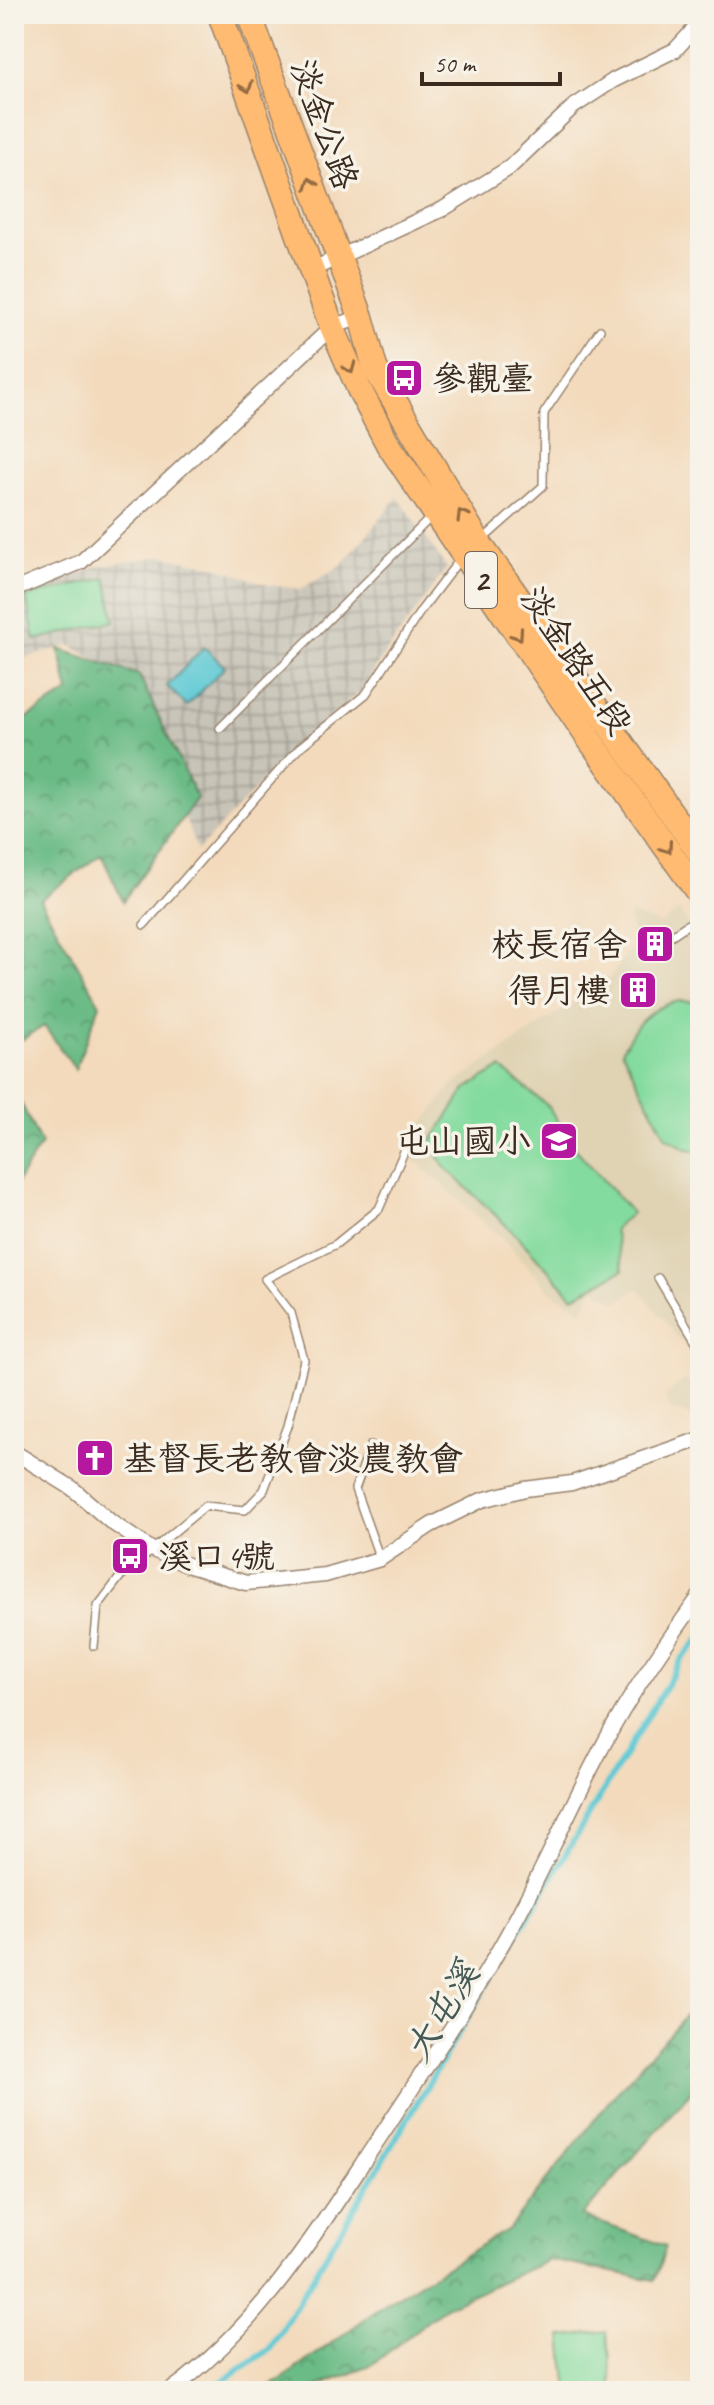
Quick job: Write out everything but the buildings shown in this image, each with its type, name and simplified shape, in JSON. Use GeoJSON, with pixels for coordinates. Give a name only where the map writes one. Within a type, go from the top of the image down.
{"type":"FeatureCollection","features":[{"type":"Feature","properties":{"kind":"main road","name":"淡金公路"},"geometry":{"type":"LineString","coordinates":[[220,14],[302,243]]}},
{"type":"Feature","properties":{"kind":"main road","name":"淡金公路"},"geometry":{"type":"LineString","coordinates":[[249,14],[338,257]]}},
{"type":"Feature","properties":{"kind":"main road","name":"淡金路五段"},"geometry":{"type":"LineString","coordinates":[[302,243],[332,327],[359,389],[388,444],[435,512],[471,548],[697,843]]}},
{"type":"Feature","properties":{"kind":"main road","name":"淡金路五段"},"geometry":{"type":"LineString","coordinates":[[338,257],[361,317],[375,368],[471,548],[587,736],[700,895]]}},
{"type":"Feature","properties":{"kind":"street"},"geometry":{"type":"LineString","coordinates":[[311,270],[443,209],[509,168],[573,107],[614,80],[675,50],[700,23]]}},
{"type":"Feature","properties":{"kind":"street"},"geometry":{"type":"LineString","coordinates":[[14,590],[81,562],[332,327],[361,317]]}},
{"type":"Feature","properties":{"kind":"street"},"geometry":{"type":"LineString","coordinates":[[14,1452],[72,1488],[111,1522],[151,1549],[187,1565],[246,1583],[325,1575],[380,1559],[431,1525],[482,1500],[525,1489],[572,1483],[700,1439]]}},
{"type":"Feature","properties":{"kind":"street"},"geometry":{"type":"LineString","coordinates":[[170,2391],[197,2371],[281,2281],[315,2235],[462,2011],[526,1902],[615,1723],[663,1646],[700,1596]]}},
{"type":"Feature","properties":{"kind":"lane"},"geometry":{"type":"LineString","coordinates":[[144,925],[299,748],[366,694],[422,609],[471,548],[543,486],[544,413],[600,330]]}},
{"type":"Feature","properties":{"kind":"lane"},"geometry":{"type":"LineString","coordinates":[[220,728],[435,512]]}},
{"type":"Feature","properties":{"kind":"lane"},"geometry":{"type":"LineString","coordinates":[[672,935],[700,916]]}},
{"type":"Feature","properties":{"kind":"lane"},"geometry":{"type":"LineString","coordinates":[[94,1646],[98,1606],[120,1577],[205,1506],[245,1510],[264,1490],[288,1426],[304,1360],[291,1313],[265,1279],[336,1244],[379,1209],[413,1131]]}},
{"type":"Feature","properties":{"kind":"lane"},"geometry":{"type":"LineString","coordinates":[[658,1278],[700,1348]]}},
{"type":"Feature","properties":{"kind":"lane"},"geometry":{"type":"LineString","coordinates":[[691,1334],[700,1330]]}},
{"type":"Feature","properties":{"kind":"lane"},"geometry":{"type":"LineString","coordinates":[[371,1445],[355,1489],[380,1559]]}},
{"type":"Feature","properties":{"kind":"shaded area"},"geometry":{"type":"Polygon","coordinates":[[[398,497],[447,568],[376,666],[364,689],[302,740],[197,851],[135,683],[70,645],[25,658],[14,597],[95,567],[162,556],[217,567],[268,585],[301,589],[342,565],[398,497]]]}},
{"type":"Feature","properties":{"kind":"shaded area","name":"屯山國小"},"geometry":{"type":"Polygon","coordinates":[[[679,911],[700,941],[700,1365],[638,1288],[617,1303],[594,1288],[582,1311],[550,1291],[504,1240],[413,1159],[424,1123],[451,1086],[611,976],[633,944],[629,913],[660,924],[679,911]]]}},
{"type":"Feature","properties":{"kind":"shaded area"},"geometry":{"type":"Polygon","coordinates":[[[700,1373],[700,1419],[670,1409],[665,1398],[684,1379],[689,1383],[700,1373]]]}},
{"type":"Feature","properties":{"kind":"green space"},"geometry":{"type":"Polygon","coordinates":[[[106,578],[115,621],[35,640],[26,597],[106,578]]]}},
{"type":"Feature","properties":{"kind":"green space"},"geometry":{"type":"Polygon","coordinates":[[[59,649],[139,675],[197,798],[123,901],[101,854],[40,900],[100,1004],[75,1069],[44,1026],[20,1041],[14,1057],[14,726],[69,692],[59,649]]]}},
{"type":"Feature","properties":{"kind":"green space"},"geometry":{"type":"Polygon","coordinates":[[[679,1001],[700,1002],[700,1151],[687,1149],[666,1137],[622,1051],[644,1018],[679,1001]]]}},
{"type":"Feature","properties":{"kind":"green space"},"geometry":{"type":"Polygon","coordinates":[[[501,1068],[548,1106],[573,1146],[632,1213],[614,1229],[623,1270],[573,1297],[516,1235],[444,1166],[431,1142],[466,1089],[501,1068]]]}},
{"type":"Feature","properties":{"kind":"green space"},"geometry":{"type":"Polygon","coordinates":[[[14,1089],[41,1144],[14,1187],[14,1089]]]}},
{"type":"Feature","properties":{"kind":"green space"},"geometry":{"type":"Polygon","coordinates":[[[700,1999],[700,2081],[582,2216],[666,2246],[655,2280],[549,2260],[447,2306],[370,2366],[314,2388],[315,2391],[265,2391],[387,2303],[509,2228],[615,2094],[700,1999]]]}},
{"type":"Feature","properties":{"kind":"green space"},"geometry":{"type":"Polygon","coordinates":[[[607,2331],[613,2391],[568,2391],[562,2336],[607,2331]]]}},
{"type":"Feature","properties":{"kind":"water"},"geometry":{"type":"Polygon","coordinates":[[[204,647],[225,667],[187,706],[167,686],[204,647]]]}},
{"type":"Feature","properties":{"kind":"waterway","name":"大屯溪"},"geometry":{"type":"LineString","coordinates":[[208,2391],[270,2349],[682,1659],[700,1639]]}},
{"type":"Feature","properties":{"kind":"place","name":"參觀臺"},"geometry":{"type":"Point","coordinates":[404,378]}},
{"type":"Feature","properties":{"kind":"place","name":"校長宿舍"},"geometry":{"type":"Point","coordinates":[655,944]}},
{"type":"Feature","properties":{"kind":"place","name":"得月樓"},"geometry":{"type":"Point","coordinates":[638,990]}},
{"type":"Feature","properties":{"kind":"place","name":"屯山國小"},"geometry":{"type":"Point","coordinates":[559,1141]}},
{"type":"Feature","properties":{"kind":"place","name":"基督長老教會淡農教會"},"geometry":{"type":"Point","coordinates":[95,1458]}},
{"type":"Feature","properties":{"kind":"place","name":"溪口4號"},"geometry":{"type":"Point","coordinates":[130,1556]}}]}
